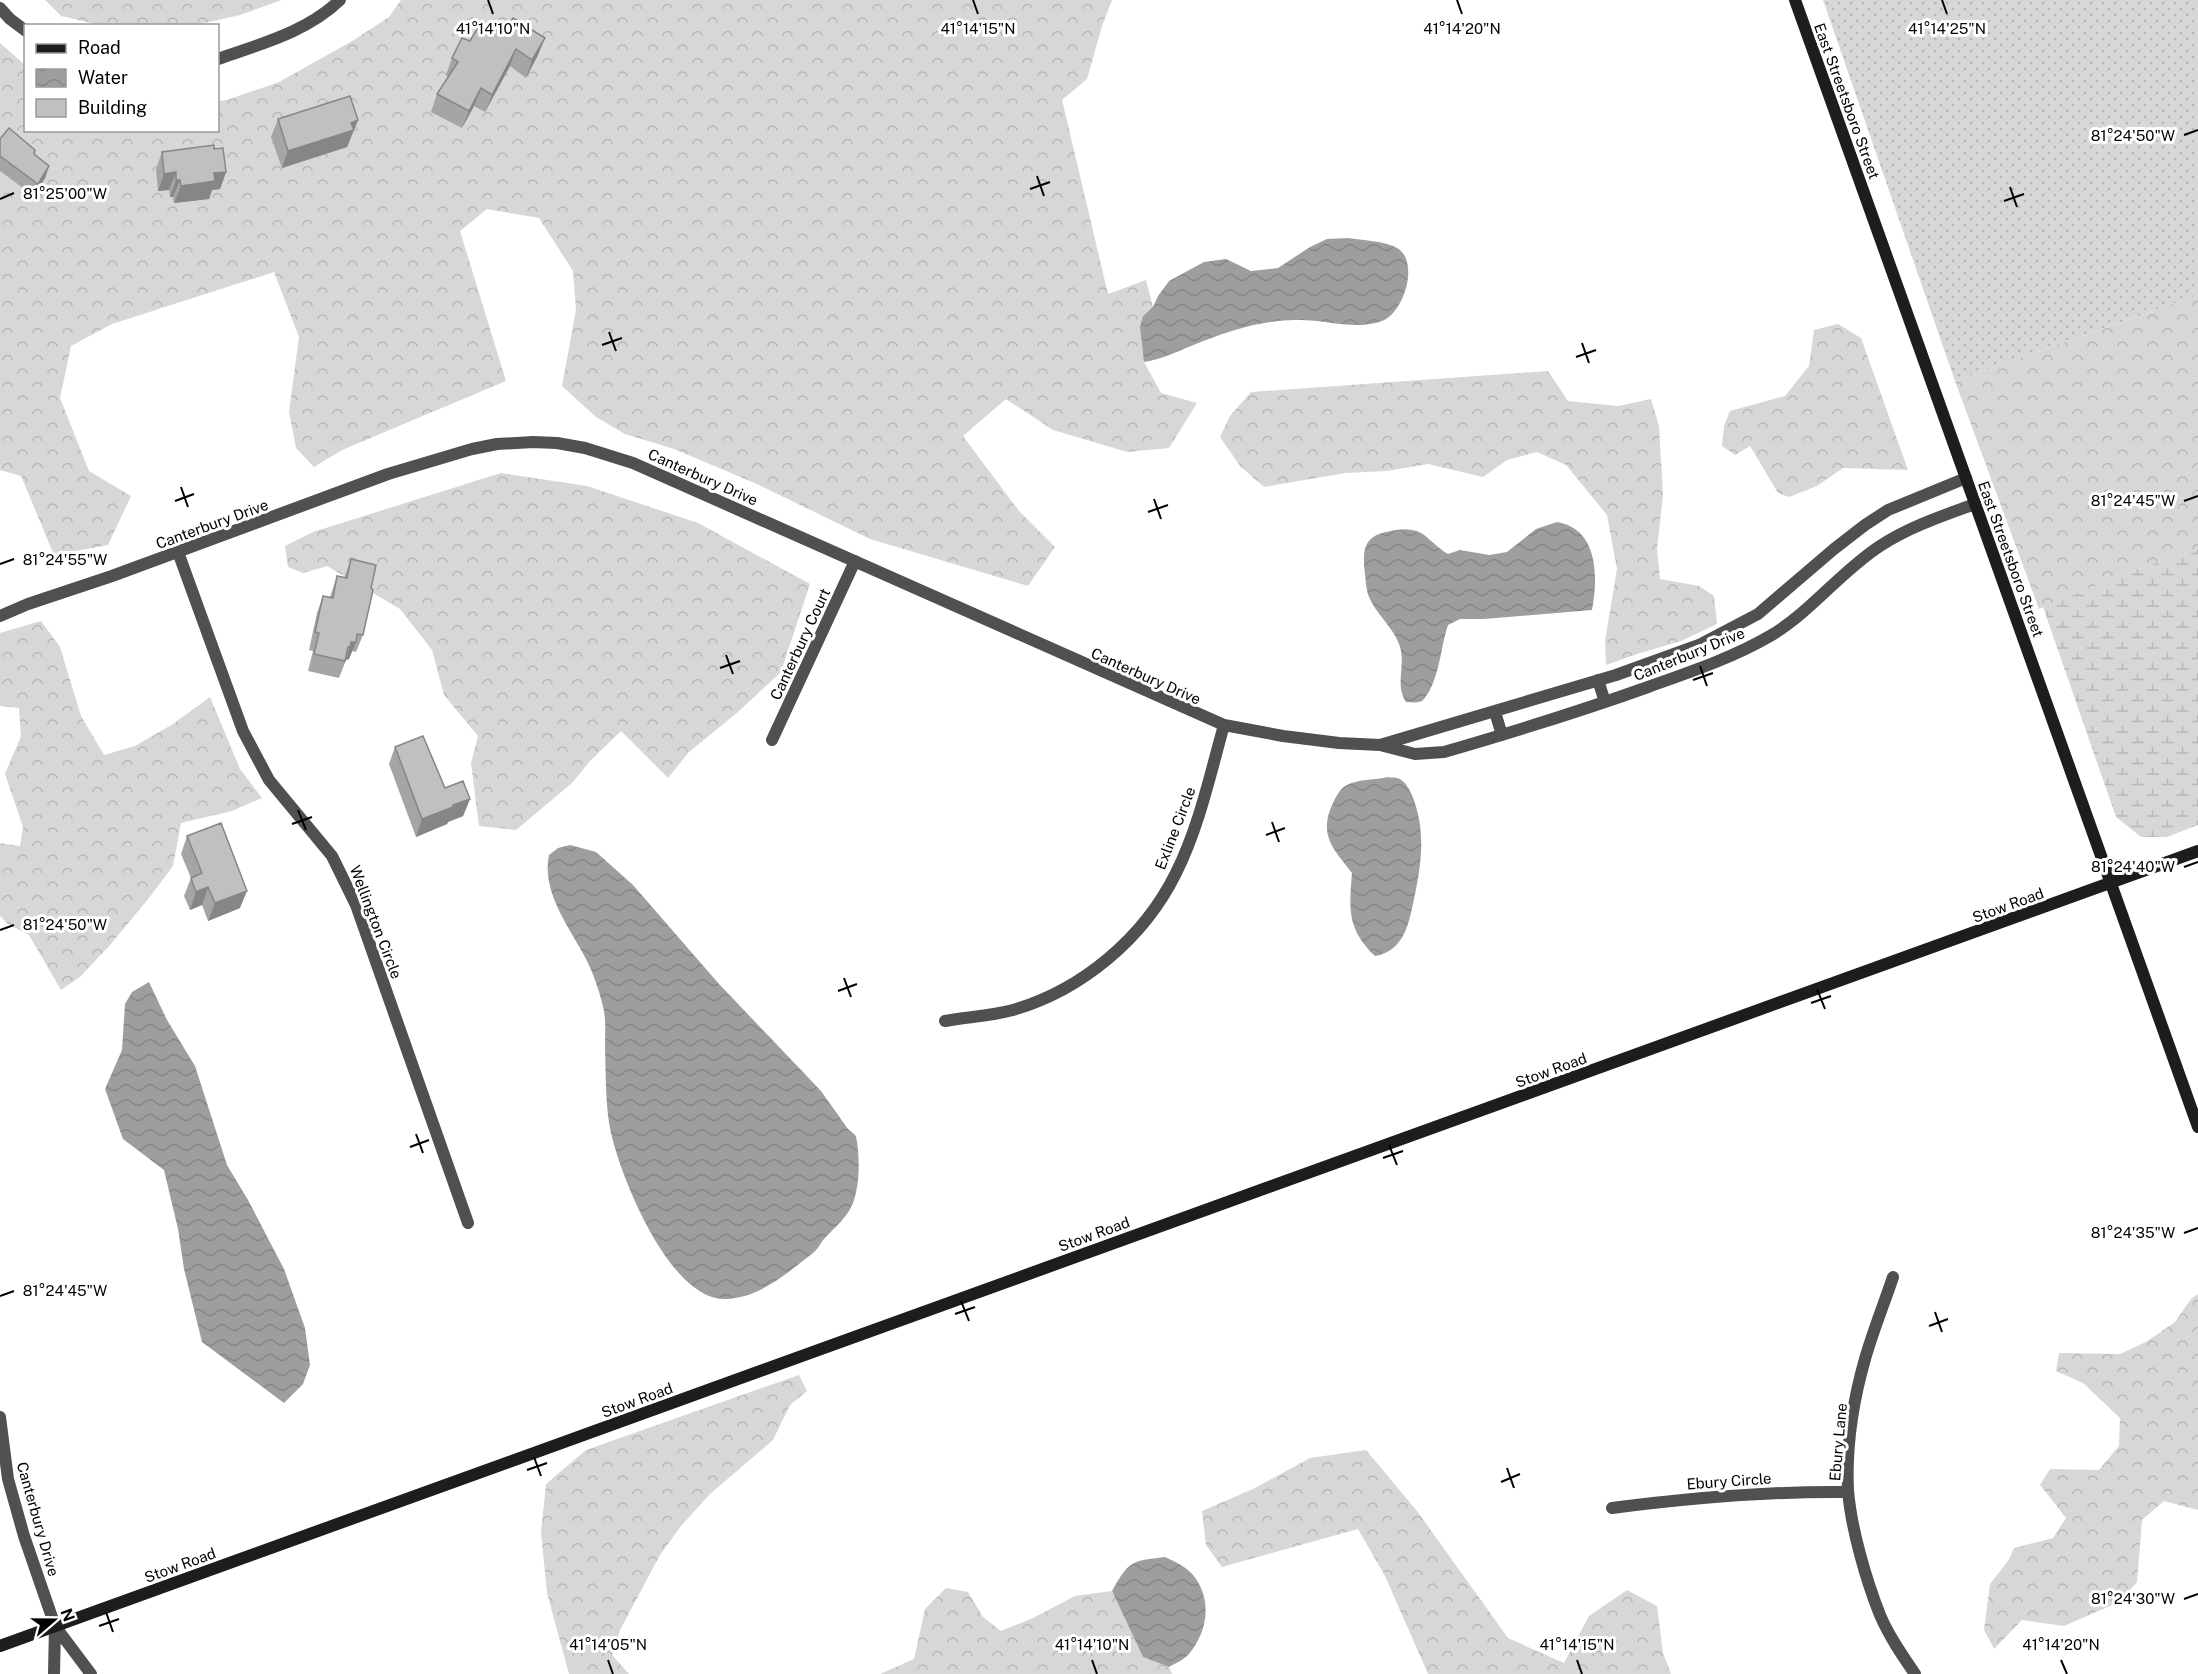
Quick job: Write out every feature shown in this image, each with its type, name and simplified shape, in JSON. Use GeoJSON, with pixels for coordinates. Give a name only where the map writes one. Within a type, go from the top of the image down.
{"type":"FeatureCollection","features":[{"type":"Feature","properties":{"kind":"street"},"geometry":{"type":"LineString","coordinates":[[219,59],[296,30],[326,13],[340,0]]}},
{"type":"Feature","properties":{"kind":"street","name":"East Streetsboro Street"},"geometry":{"type":"LineString","coordinates":[[1795,0],[2198,1127]]}},
{"type":"Feature","properties":{"kind":"street"},"geometry":{"type":"LineString","coordinates":[[0,8],[24,30]]}},
{"type":"Feature","properties":{"kind":"street","name":"Canterbury Drive"},"geometry":{"type":"LineString","coordinates":[[0,616],[388,474],[472,449],[497,444],[533,442],[585,447],[617,457],[1224,725],[1283,736],[1380,746],[1415,754],[1427,754],[1444,752],[1605,702],[1741,652],[1772,635],[1799,616],[1856,564],[1879,547],[1913,528],[1976,504]]}},
{"type":"Feature","properties":{"kind":"street","name":"Canterbury Drive"},"geometry":{"type":"LineString","coordinates":[[1380,746],[1598,680],[1713,639],[1758,614],[1834,549],[1888,510],[1966,478]]}},
{"type":"Feature","properties":{"kind":"street","name":"Wellington Circle"},"geometry":{"type":"LineString","coordinates":[[178,552],[243,731],[255,756],[269,780],[332,856],[356,905],[468,1223]]}},
{"type":"Feature","properties":{"kind":"street","name":"Canterbury Court"},"geometry":{"type":"LineString","coordinates":[[772,740],[855,561]]}},
{"type":"Feature","properties":{"kind":"street"},"geometry":{"type":"LineString","coordinates":[[1713,639],[1722,660]]}},
{"type":"Feature","properties":{"kind":"street"},"geometry":{"type":"LineString","coordinates":[[1598,680],[1605,702]]}},
{"type":"Feature","properties":{"kind":"street"},"geometry":{"type":"LineString","coordinates":[[1495,712],[1502,735]]}},
{"type":"Feature","properties":{"kind":"street","name":"Exline Circle"},"geometry":{"type":"LineString","coordinates":[[945,1021],[1012,1010],[1041,999],[1078,981],[1124,945],[1163,895],[1179,867],[1205,795],[1224,725]]}},
{"type":"Feature","properties":{"kind":"street","name":"Stow Road"},"geometry":{"type":"LineString","coordinates":[[0,1646],[2198,851]]}},
{"type":"Feature","properties":{"kind":"street","name":"Ebury Lane"},"geometry":{"type":"LineString","coordinates":[[1893,1276],[1865,1359],[1854,1409],[1849,1449],[1848,1492],[1861,1560],[1880,1615],[1892,1639],[1915,1674]]}},
{"type":"Feature","properties":{"kind":"street","name":"Canterbury Drive"},"geometry":{"type":"LineString","coordinates":[[0,1417],[8,1479],[24,1536],[55,1626],[91,1674]]}},
{"type":"Feature","properties":{"kind":"street","name":"Ebury Circle"},"geometry":{"type":"LineString","coordinates":[[1612,1508],[1698,1497],[1798,1491],[1848,1492]]}},
{"type":"Feature","properties":{"kind":"street","name":"Canterbury Drive"},"geometry":{"type":"LineString","coordinates":[[54,1674],[55,1626]]}},
{"type":"Feature","properties":{"kind":"green space"},"geometry":{"type":"Polygon","coordinates":[[[45,0],[282,0],[240,15],[200,24],[95,24],[61,16],[45,0]]]}},
{"type":"Feature","properties":{"kind":"green space"},"geometry":{"type":"Polygon","coordinates":[[[401,0],[1112,0],[1087,79],[1062,100],[1108,294],[1146,280],[1153,307],[1143,316],[1141,336],[1144,362],[1161,393],[1197,403],[1169,448],[1127,452],[1053,430],[1006,399],[963,436],[1019,511],[1055,547],[1028,586],[870,539],[757,484],[674,449],[625,434],[596,417],[562,386],[576,310],[573,271],[539,218],[487,209],[460,231],[506,381],[342,450],[314,467],[296,448],[289,412],[299,337],[274,272],[112,324],[71,346],[60,398],[89,471],[131,496],[108,545],[54,555],[21,476],[0,470],[0,43],[24,64],[24,132],[219,132],[219,101],[279,82],[354,40],[389,17],[401,0]]]}},
{"type":"Feature","properties":{"kind":"green space"},"geometry":{"type":"Polygon","coordinates":[[[1823,0],[2198,0],[2198,295],[1955,381],[1823,0]]]}},
{"type":"Feature","properties":{"kind":"green space"},"geometry":{"type":"Polygon","coordinates":[[[2198,295],[2198,549],[2138,569],[2039,609],[1955,381],[2198,295]]]}},
{"type":"Feature","properties":{"kind":"green space"},"geometry":{"type":"Polygon","coordinates":[[[1838,324],[1861,338],[1908,470],[1843,468],[1817,486],[1789,497],[1778,493],[1750,446],[1735,455],[1722,446],[1724,426],[1730,411],[1785,396],[1809,366],[1814,330],[1838,324]]]}},
{"type":"Feature","properties":{"kind":"green space"},"geometry":{"type":"Polygon","coordinates":[[[1548,371],[1568,401],[1618,406],[1651,399],[1659,426],[1663,495],[1657,549],[1660,579],[1699,586],[1714,596],[1717,624],[1681,641],[1606,665],[1605,641],[1617,569],[1607,515],[1566,465],[1537,452],[1507,460],[1483,477],[1428,464],[1387,471],[1345,473],[1264,487],[1240,466],[1220,437],[1230,416],[1251,392],[1548,371]]]}},
{"type":"Feature","properties":{"kind":"green space"},"geometry":{"type":"Polygon","coordinates":[[[501,473],[587,486],[698,523],[810,584],[781,672],[738,712],[689,752],[668,778],[621,731],[590,761],[572,783],[516,830],[479,826],[471,763],[478,736],[444,695],[432,650],[400,609],[327,566],[303,573],[288,567],[285,546],[313,532],[501,473]]]}},
{"type":"Feature","properties":{"kind":"green space"},"geometry":{"type":"Polygon","coordinates":[[[2198,549],[2198,825],[2167,837],[2141,837],[2116,817],[2043,607],[2138,569],[2198,549]]]}},
{"type":"Feature","properties":{"kind":"green space"},"geometry":{"type":"Polygon","coordinates":[[[41,621],[60,647],[81,716],[104,755],[135,746],[173,724],[210,697],[240,769],[262,798],[232,811],[181,823],[173,866],[110,945],[81,976],[61,990],[29,935],[8,924],[0,916],[0,843],[20,846],[23,827],[5,774],[21,736],[19,708],[0,706],[0,633],[41,621]]]}},
{"type":"Feature","properties":{"kind":"green space"},"geometry":{"type":"Polygon","coordinates":[[[2198,1294],[2198,1510],[2164,1501],[2142,1520],[2137,1582],[2119,1602],[2064,1626],[2022,1620],[1994,1649],[1984,1630],[1990,1584],[2008,1561],[2014,1548],[2053,1538],[2066,1518],[2040,1485],[2050,1469],[2099,1470],[2119,1446],[2120,1418],[2083,1383],[2056,1371],[2059,1353],[2120,1354],[2146,1342],[2175,1322],[2191,1299],[2198,1294]]]}},
{"type":"Feature","properties":{"kind":"green space"},"geometry":{"type":"Polygon","coordinates":[[[799,1375],[807,1391],[790,1405],[773,1440],[710,1494],[681,1526],[660,1555],[620,1630],[612,1655],[629,1674],[569,1674],[547,1593],[541,1532],[546,1484],[586,1450],[799,1375]]]}},
{"type":"Feature","properties":{"kind":"green space"},"geometry":{"type":"Polygon","coordinates":[[[1366,1450],[1417,1511],[1508,1638],[1564,1663],[1589,1616],[1627,1590],[1657,1606],[1663,1653],[1671,1674],[1428,1674],[1385,1576],[1358,1529],[1222,1567],[1206,1545],[1202,1511],[1255,1488],[1310,1458],[1366,1450]]]}},
{"type":"Feature","properties":{"kind":"green space"},"geometry":{"type":"Polygon","coordinates":[[[946,1588],[968,1592],[983,1617],[1001,1631],[1033,1618],[1075,1596],[1112,1591],[1143,1657],[1169,1667],[1172,1674],[880,1674],[914,1659],[925,1609],[946,1588]]]}},
{"type":"Feature","properties":{"kind":"water"},"geometry":{"type":"Polygon","coordinates":[[[1348,238],[1386,244],[1397,248],[1404,255],[1408,275],[1402,298],[1397,308],[1382,321],[1361,325],[1307,320],[1269,322],[1230,332],[1144,362],[1140,327],[1143,316],[1153,307],[1169,281],[1204,262],[1226,259],[1251,271],[1278,268],[1327,239],[1348,238]]]}},
{"type":"Feature","properties":{"kind":"water"},"geometry":{"type":"Polygon","coordinates":[[[1557,522],[1571,526],[1588,544],[1595,570],[1592,610],[1460,619],[1448,625],[1429,692],[1420,702],[1406,702],[1401,688],[1402,659],[1399,644],[1367,592],[1364,557],[1370,540],[1382,533],[1408,529],[1422,534],[1448,554],[1460,550],[1489,555],[1507,552],[1536,529],[1557,522]]]}},
{"type":"Feature","properties":{"kind":"water"},"geometry":{"type":"Polygon","coordinates":[[[1388,777],[1402,781],[1412,795],[1420,822],[1421,850],[1416,890],[1404,935],[1393,948],[1375,956],[1359,937],[1355,927],[1350,897],[1352,873],[1330,841],[1327,824],[1333,803],[1345,786],[1388,777]]]}},
{"type":"Feature","properties":{"kind":"water"},"geometry":{"type":"Polygon","coordinates":[[[570,845],[596,852],[633,885],[719,984],[821,1091],[848,1129],[856,1136],[859,1161],[858,1179],[853,1203],[847,1213],[813,1253],[773,1283],[751,1294],[727,1299],[706,1295],[687,1281],[668,1260],[652,1234],[625,1178],[609,1122],[605,1020],[602,1004],[589,965],[558,909],[549,882],[549,855],[558,848],[570,845]]]}},
{"type":"Feature","properties":{"kind":"water"},"geometry":{"type":"Polygon","coordinates":[[[149,982],[167,1020],[195,1066],[227,1165],[284,1269],[305,1328],[310,1365],[303,1384],[284,1403],[202,1342],[184,1269],[178,1229],[164,1170],[123,1139],[105,1089],[122,1050],[125,1004],[132,992],[149,982]]]}},
{"type":"Feature","properties":{"kind":"water"},"geometry":{"type":"Polygon","coordinates":[[[1165,1557],[1193,1575],[1201,1588],[1206,1607],[1203,1627],[1195,1645],[1185,1658],[1169,1667],[1143,1657],[1112,1591],[1132,1564],[1165,1557]]]}},
{"type":"Feature","properties":{"kind":"building"},"geometry":{"type":"Polygon","coordinates":[[[513,18],[545,38],[532,60],[516,49],[492,95],[481,88],[469,111],[437,94],[458,62],[452,58],[462,38],[470,41],[480,24],[504,33],[513,18]]]}},
{"type":"Feature","properties":{"kind":"building"},"geometry":{"type":"Polygon","coordinates":[[[350,96],[358,120],[351,123],[354,130],[288,151],[278,119],[350,96]]]}},
{"type":"Feature","properties":{"kind":"building"},"geometry":{"type":"Polygon","coordinates":[[[9,128],[35,150],[34,154],[49,166],[38,184],[0,156],[0,139],[9,128]]]}},
{"type":"Feature","properties":{"kind":"building"},"geometry":{"type":"Polygon","coordinates":[[[214,145],[214,149],[223,148],[226,172],[214,173],[215,181],[181,186],[180,180],[176,180],[176,172],[164,174],[162,152],[214,145]]]}},
{"type":"Feature","properties":{"kind":"building"},"geometry":{"type":"Polygon","coordinates":[[[351,559],[376,565],[363,635],[357,634],[356,642],[351,642],[345,661],[314,654],[319,633],[315,632],[323,596],[333,598],[337,576],[347,578],[351,559]]]}},
{"type":"Feature","properties":{"kind":"building"},"geometry":{"type":"Polygon","coordinates":[[[423,736],[445,788],[463,781],[470,799],[422,819],[395,747],[423,736]]]}},
{"type":"Feature","properties":{"kind":"building"},"geometry":{"type":"Polygon","coordinates":[[[221,823],[247,891],[215,903],[208,887],[196,892],[191,878],[202,873],[187,836],[221,823]]]}}]}
